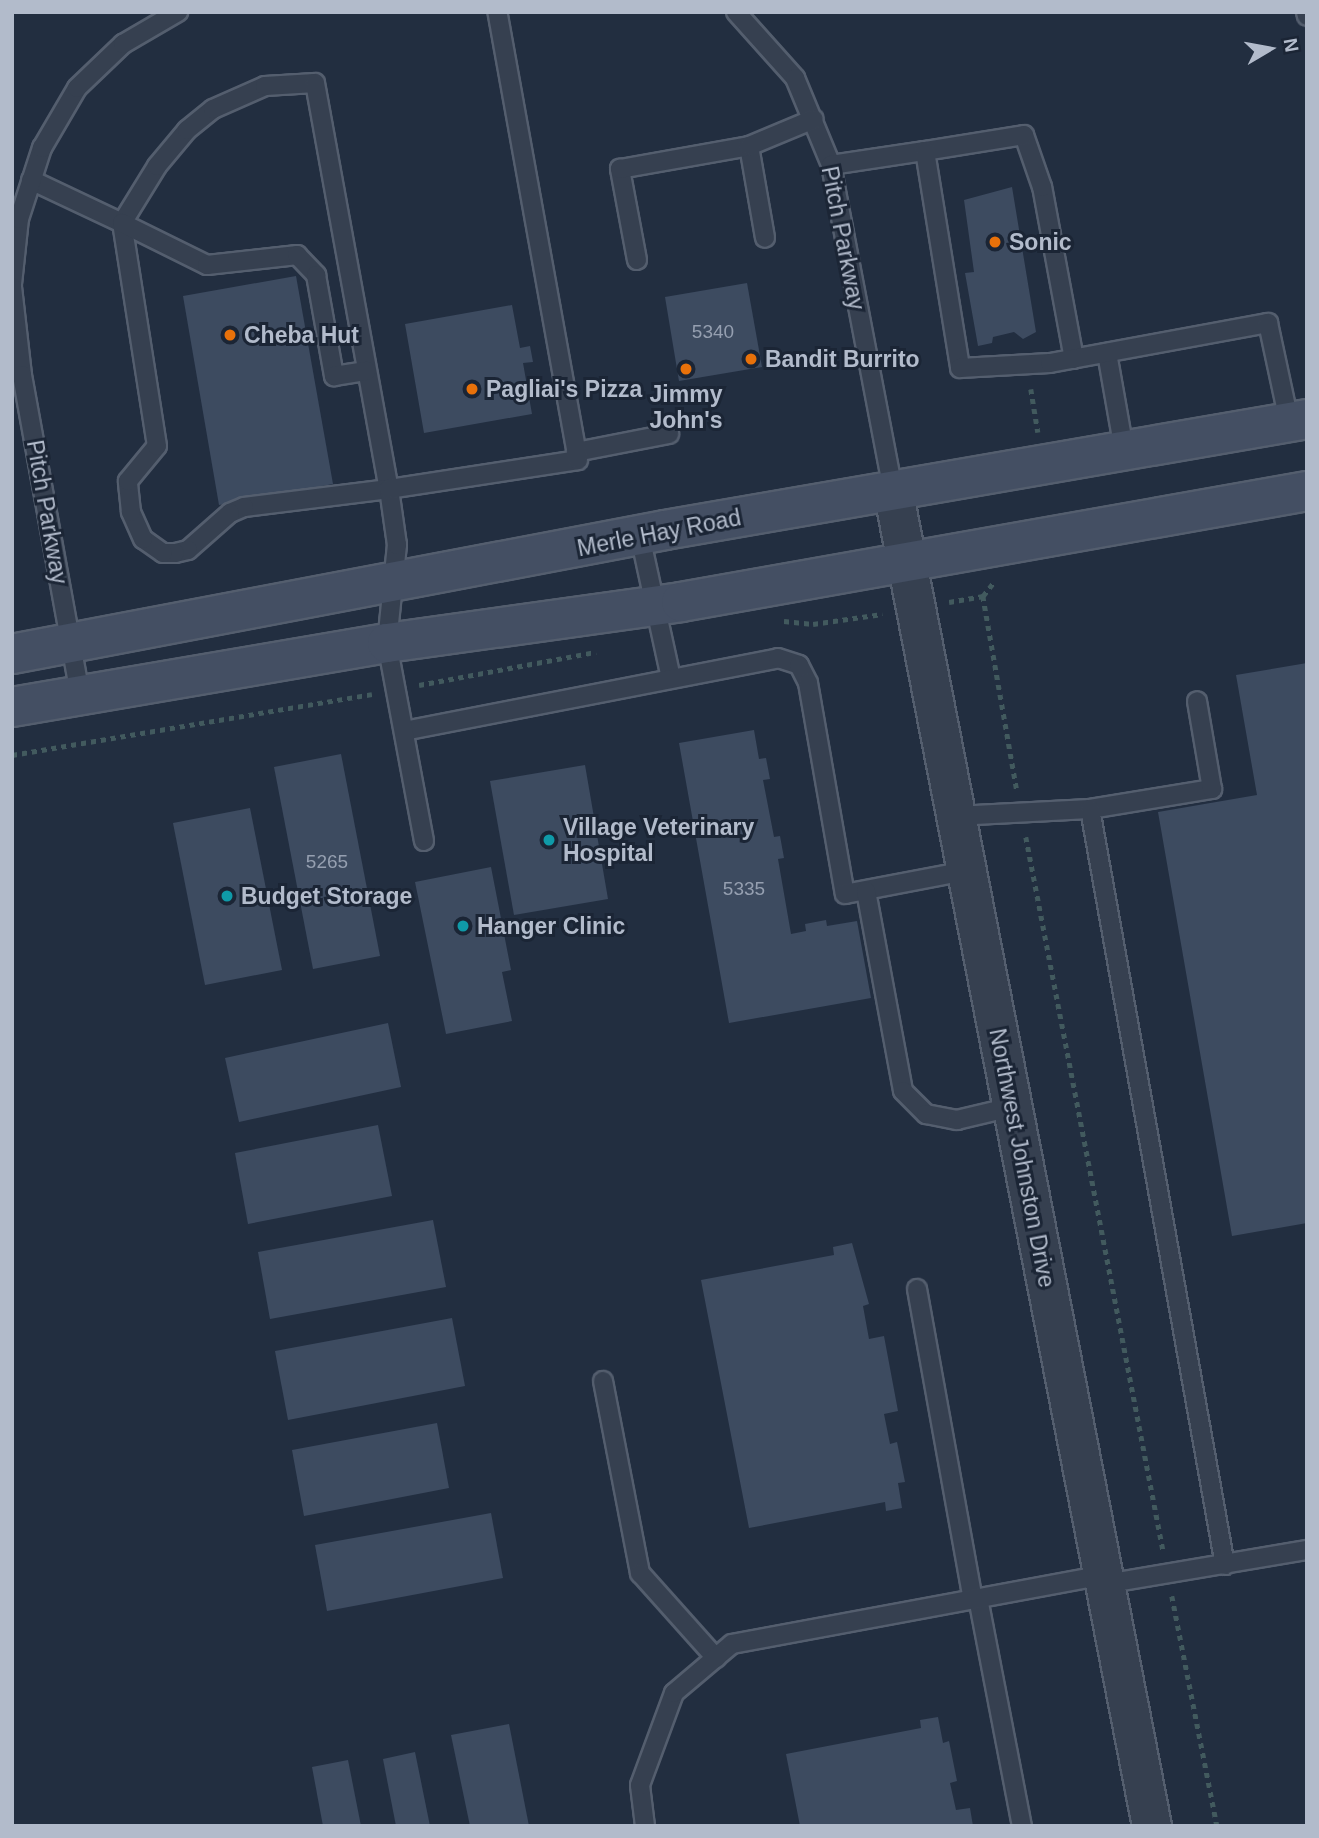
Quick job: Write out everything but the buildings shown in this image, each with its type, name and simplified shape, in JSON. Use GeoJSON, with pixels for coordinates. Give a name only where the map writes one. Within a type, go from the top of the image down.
{"type":"FeatureCollection","features":[{"type":"Feature","properties":{"kind":"main road","name":"Merle Hay Road"},"geometry":{"type":"LineString","coordinates":[[12,654],[640,536],[1298,420]]}},
{"type":"Feature","properties":{"kind":"main road"},"geometry":{"type":"LineString","coordinates":[[12,707],[387,643],[654,605],[1307,491]]}},
{"type":"Feature","properties":{"kind":"street","name":"Northwest Johnston Drive"},"geometry":{"type":"LineString","coordinates":[[893,490],[1152,1826]]}},
{"type":"Feature","properties":{"kind":"lane","name":"Pitch Parkway"},"geometry":{"type":"LineString","coordinates":[[80,695],[22,375],[12,286],[19,219],[42,148],[77,88],[123,44],[178,12]]}},
{"type":"Feature","properties":{"kind":"lane"},"geometry":{"type":"LineString","coordinates":[[424,841],[387,643],[397,545],[388,489],[315,83],[265,86],[213,109],[187,130],[157,166],[122,223],[157,446],[128,481],[127,493],[136,528],[152,547],[163,553],[188,550],[230,513],[244,507],[388,489],[578,460],[497,12]]}},
{"type":"Feature","properties":{"kind":"lane","name":"Pitch Parkway"},"geometry":{"type":"LineString","coordinates":[[736,12],[795,78],[814,118],[831,165],[893,490]]}},
{"type":"Feature","properties":{"kind":"lane"},"geometry":{"type":"LineString","coordinates":[[636,260],[620,169],[749,146],[814,118]]}},
{"type":"Feature","properties":{"kind":"lane"},"geometry":{"type":"LineString","coordinates":[[831,165],[1024,135],[1042,187],[1074,359]]}},
{"type":"Feature","properties":{"kind":"lane"},"geometry":{"type":"LineString","coordinates":[[749,146],[765,238]]}},
{"type":"Feature","properties":{"kind":"lane"},"geometry":{"type":"LineString","coordinates":[[925,151],[960,369],[1074,359],[1268,323],[1298,420]]}},
{"type":"Feature","properties":{"kind":"lane"},"geometry":{"type":"LineString","coordinates":[[32,180],[207,264],[297,255],[316,275],[334,376],[367,371]]}},
{"type":"Feature","properties":{"kind":"lane"},"geometry":{"type":"LineString","coordinates":[[1107,353],[1124,449]]}},
{"type":"Feature","properties":{"kind":"lane"},"geometry":{"type":"LineString","coordinates":[[576,452],[669,434]]}},
{"type":"Feature","properties":{"kind":"lane"},"geometry":{"type":"LineString","coordinates":[[640,536],[671,678]]}},
{"type":"Feature","properties":{"kind":"lane"},"geometry":{"type":"LineString","coordinates":[[404,731],[778,658],[799,666],[808,683],[845,894],[966,871]]}},
{"type":"Feature","properties":{"kind":"lane"},"geometry":{"type":"LineString","coordinates":[[955,816],[1090,809],[1212,789],[1197,701]]}},
{"type":"Feature","properties":{"kind":"lane"},"geometry":{"type":"LineString","coordinates":[[1090,809],[1225,1565]]}},
{"type":"Feature","properties":{"kind":"lane"},"geometry":{"type":"LineString","coordinates":[[866,891],[903,1091],[926,1114],[957,1119],[1012,1107]]}},
{"type":"Feature","properties":{"kind":"lane"},"geometry":{"type":"LineString","coordinates":[[917,1289],[1022,1826]]}},
{"type":"Feature","properties":{"kind":"lane"},"geometry":{"type":"LineString","coordinates":[[603,1381],[640,1573],[716,1658]]}},
{"type":"Feature","properties":{"kind":"lane"},"geometry":{"type":"LineString","coordinates":[[645,1826],[640,1785],[674,1693],[732,1644],[976,1599],[1104,1580],[1168,1574],[1307,1550]]}},
{"type":"Feature","properties":{"kind":"path"},"geometry":{"type":"LineString","coordinates":[[983,596],[1021,812],[1217,1826]]}},
{"type":"Feature","properties":{"kind":"place","name":"Sonic"},"geometry":{"type":"Point","coordinates":[995,242]}},
{"type":"Feature","properties":{"kind":"place","name":"Cheba Hut"},"geometry":{"type":"Point","coordinates":[230,335]}},
{"type":"Feature","properties":{"kind":"place","name":"Bandit Burrito"},"geometry":{"type":"Point","coordinates":[751,359]}},
{"type":"Feature","properties":{"kind":"place","name":"Jimmy John's"},"geometry":{"type":"Point","coordinates":[686,369]}},
{"type":"Feature","properties":{"kind":"place","name":"Pagliai's Pizza"},"geometry":{"type":"Point","coordinates":[472,389]}},
{"type":"Feature","properties":{"kind":"place","name":"Village Veterinary Hospital"},"geometry":{"type":"Point","coordinates":[549,840]}},
{"type":"Feature","properties":{"kind":"place","name":"Budget Storage"},"geometry":{"type":"Point","coordinates":[227,896]}},
{"type":"Feature","properties":{"kind":"place","name":"Hanger Clinic"},"geometry":{"type":"Point","coordinates":[463,926]}}]}
